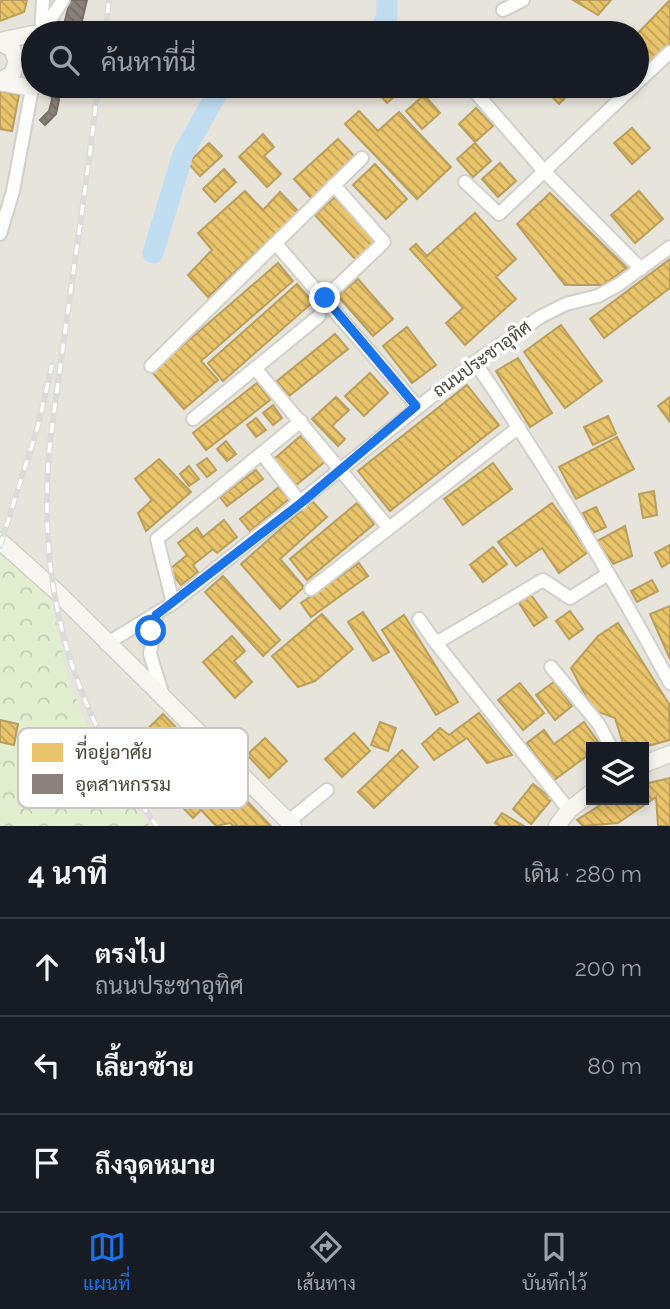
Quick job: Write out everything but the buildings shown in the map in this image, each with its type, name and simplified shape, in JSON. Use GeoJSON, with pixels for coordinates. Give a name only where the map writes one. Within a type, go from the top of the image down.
{"type":"FeatureCollection","features":[{"type":"Feature","properties":{"kind":"street"},"geometry":{"type":"LineString","coordinates":[[40,21],[44,0],[53,5],[63,1]]}},
{"type":"Feature","properties":{"kind":"street"},"geometry":{"type":"LineString","coordinates":[[503,10],[523,0]]}},
{"type":"Feature","properties":{"kind":"street"},"geometry":{"type":"LineString","coordinates":[[47,21],[63,1]]}},
{"type":"Feature","properties":{"kind":"street"},"geometry":{"type":"LineString","coordinates":[[0,42],[21,37]]}},
{"type":"Feature","properties":{"kind":"street"},"geometry":{"type":"LineString","coordinates":[[0,42],[12,49],[17,62],[12,74],[0,81]]}},
{"type":"Feature","properties":{"kind":"street"},"geometry":{"type":"LineString","coordinates":[[649,71],[670,52]]}},
{"type":"Feature","properties":{"kind":"street"},"geometry":{"type":"LineString","coordinates":[[0,81],[21,84]]}},
{"type":"Feature","properties":{"kind":"street"},"geometry":{"type":"LineString","coordinates":[[0,234],[13,191],[31,98]]}},
{"type":"Feature","properties":{"kind":"street"},"geometry":{"type":"LineString","coordinates":[[480,98],[543,170],[641,269]]}},
{"type":"Feature","properties":{"kind":"street"},"geometry":{"type":"LineString","coordinates":[[465,181],[499,214],[620,98]]}},
{"type":"Feature","properties":{"kind":"street"},"geometry":{"type":"LineString","coordinates":[[151,366],[362,158]]}},
{"type":"Feature","properties":{"kind":"street"},"geometry":{"type":"LineString","coordinates":[[325,298],[384,242],[334,185]]}},
{"type":"Feature","properties":{"kind":"street"},"geometry":{"type":"LineString","coordinates":[[276,244],[416,406]]}},
{"type":"Feature","properties":{"kind":"street","name":"ถนนประชาอุทิศ"},"geometry":{"type":"LineString","coordinates":[[106,644],[173,603],[301,503],[416,406],[475,362],[540,317],[566,304],[598,296],[670,247]]}},
{"type":"Feature","properties":{"kind":"street"},"geometry":{"type":"LineString","coordinates":[[193,419],[319,316]]}},
{"type":"Feature","properties":{"kind":"street"},"geometry":{"type":"LineString","coordinates":[[475,362],[608,573],[670,684]]}},
{"type":"Feature","properties":{"kind":"street"},"geometry":{"type":"LineString","coordinates":[[255,368],[388,527]]}},
{"type":"Feature","properties":{"kind":"street"},"geometry":{"type":"LineString","coordinates":[[173,603],[157,539],[301,421]]}},
{"type":"Feature","properties":{"kind":"street"},"geometry":{"type":"LineString","coordinates":[[311,589],[519,428]]}},
{"type":"Feature","properties":{"kind":"street"},"geometry":{"type":"LineString","coordinates":[[262,454],[301,503]]}},
{"type":"Feature","properties":{"kind":"street"},"geometry":{"type":"LineString","coordinates":[[0,541],[56,591],[192,728]]}},
{"type":"Feature","properties":{"kind":"street"},"geometry":{"type":"LineString","coordinates":[[436,643],[543,580],[569,598],[608,573]]}},
{"type":"Feature","properties":{"kind":"street"},"geometry":{"type":"LineString","coordinates":[[156,615],[150,654],[165,702]]}},
{"type":"Feature","properties":{"kind":"street"},"geometry":{"type":"LineString","coordinates":[[419,619],[569,810]]}},
{"type":"Feature","properties":{"kind":"street"},"geometry":{"type":"LineString","coordinates":[[551,667],[598,723],[608,742]]}},
{"type":"Feature","properties":{"kind":"street"},"geometry":{"type":"LineString","coordinates":[[649,762],[670,754]]}},
{"type":"Feature","properties":{"kind":"street"},"geometry":{"type":"LineString","coordinates":[[248,782],[291,824],[327,790]]}},
{"type":"Feature","properties":{"kind":"street"},"geometry":{"type":"LineString","coordinates":[[557,826],[569,810],[586,797]]}},
{"type":"Feature","properties":{"kind":"shaded area"},"geometry":{"type":"Polygon","coordinates":[[[0,0],[670,0],[670,826],[0,826],[0,0]]]}},
{"type":"Feature","properties":{"kind":"green space"},"geometry":{"type":"Polygon","coordinates":[[[0,541],[49,586],[68,680],[88,728],[18,728],[18,808],[137,808],[150,826],[0,826],[0,541]]]}},
{"type":"Feature","properties":{"kind":"waterway"},"geometry":{"type":"LineString","coordinates":[[385,21],[387,0]]}},
{"type":"Feature","properties":{"kind":"waterway"},"geometry":{"type":"LineString","coordinates":[[153,253],[183,154],[214,98]]}},
{"type":"Feature","properties":{"kind":"railway"},"geometry":{"type":"LineString","coordinates":[[106,21],[109,0]]}},
{"type":"Feature","properties":{"kind":"railway"},"geometry":{"type":"LineString","coordinates":[[96,98],[50,442],[47,496],[53,586],[62,629],[74,670],[98,728]]}},
{"type":"Feature","properties":{"kind":"railway"},"geometry":{"type":"LineString","coordinates":[[0,546],[38,426],[52,365]]}},
{"type":"Feature","properties":{"kind":"railway"},"geometry":{"type":"LineString","coordinates":[[144,808],[157,826]]}},
{"type":"Feature","properties":{"kind":"route"},"geometry":{"type":"LineString","coordinates":[[151,631],[156,615],[301,503],[416,406],[325,298]]}}]}
